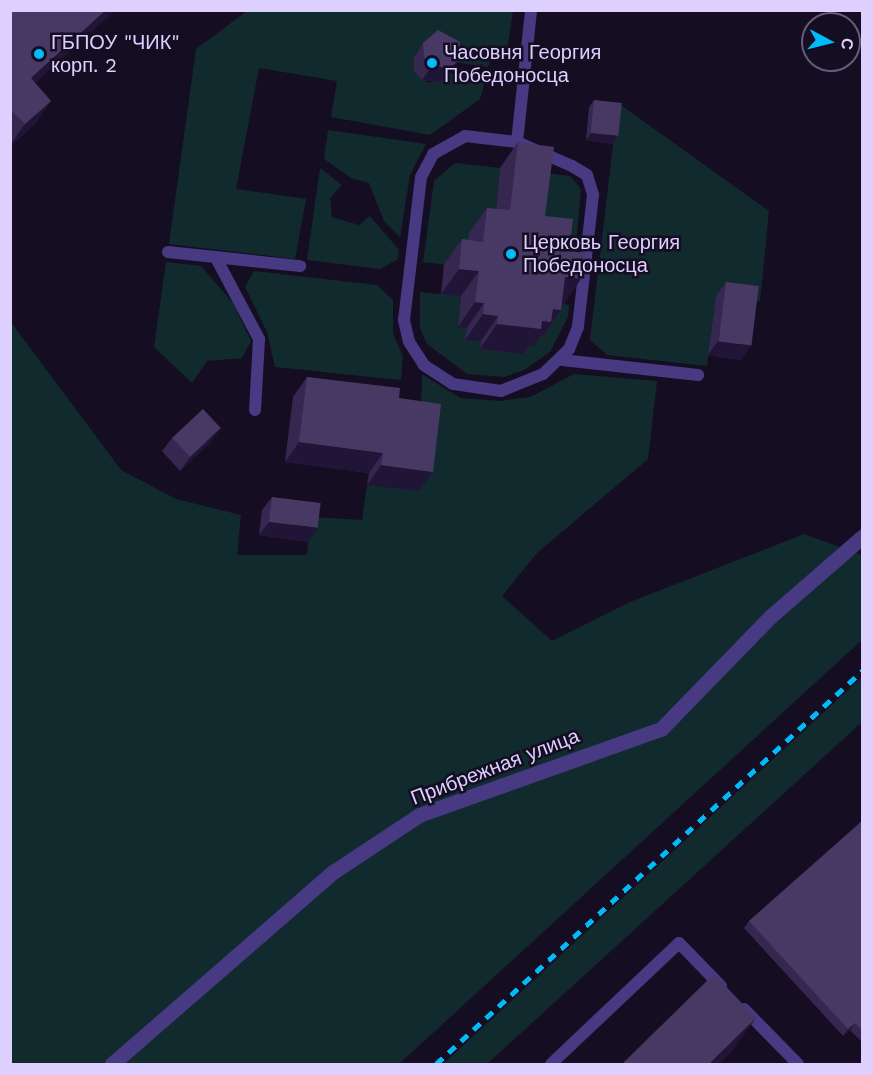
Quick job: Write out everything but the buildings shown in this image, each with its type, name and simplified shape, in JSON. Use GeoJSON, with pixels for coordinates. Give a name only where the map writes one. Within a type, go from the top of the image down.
{"type":"FeatureCollection","features":[{"type":"Feature","properties":{"kind":"street","name":"Прибрежная улица"},"geometry":{"type":"LineString","coordinates":[[112,1065],[333,872],[419,815],[661,729],[771,616],[862,537]]}},
{"type":"Feature","properties":{"kind":"lane"},"geometry":{"type":"LineString","coordinates":[[517,142],[531,10]]}},
{"type":"Feature","properties":{"kind":"lane"},"geometry":{"type":"LineString","coordinates":[[465,136],[517,142],[588,175],[593,195],[578,327],[562,360],[522,387],[466,387],[424,365],[409,342],[404,320],[421,177],[447,142],[465,136]]}},
{"type":"Feature","properties":{"kind":"lane"},"geometry":{"type":"LineString","coordinates":[[168,252],[300,266]]}},
{"type":"Feature","properties":{"kind":"lane"},"geometry":{"type":"LineString","coordinates":[[216,258],[259,339],[255,410]]}},
{"type":"Feature","properties":{"kind":"lane"},"geometry":{"type":"LineString","coordinates":[[562,360],[698,375]]}},
{"type":"Feature","properties":{"kind":"lane"},"geometry":{"type":"LineString","coordinates":[[551,1065],[679,943],[790,1062]]}},
{"type":"Feature","properties":{"kind":"green space"},"geometry":{"type":"Polygon","coordinates":[[[247,11],[513,11],[507,51],[495,46],[488,67],[452,62],[422,47],[417,51],[414,71],[428,83],[449,73],[486,78],[480,99],[430,135],[331,117],[337,81],[259,68],[236,189],[306,199],[295,259],[169,244],[196,49],[247,11]]]}},
{"type":"Feature","properties":{"kind":"green space"},"geometry":{"type":"Polygon","coordinates":[[[618,103],[769,211],[760,301],[716,296],[707,366],[607,355],[590,340],[618,103]]]}},
{"type":"Feature","properties":{"kind":"green space"},"geometry":{"type":"Polygon","coordinates":[[[328,130],[426,144],[410,175],[400,237],[384,221],[369,183],[351,178],[324,159],[328,130]]]}},
{"type":"Feature","properties":{"kind":"green space"},"geometry":{"type":"Polygon","coordinates":[[[455,163],[500,168],[493,236],[465,267],[423,262],[434,181],[455,163]]]}},
{"type":"Feature","properties":{"kind":"green space"},"geometry":{"type":"Polygon","coordinates":[[[320,168],[342,185],[330,198],[332,217],[359,225],[370,216],[399,250],[398,259],[380,269],[307,260],[320,168]]]}},
{"type":"Feature","properties":{"kind":"green space"},"geometry":{"type":"Polygon","coordinates":[[[536,172],[570,176],[581,189],[573,278],[528,241],[536,172]]]}},
{"type":"Feature","properties":{"kind":"green space"},"geometry":{"type":"Polygon","coordinates":[[[166,262],[201,266],[233,303],[251,341],[242,358],[207,361],[192,383],[154,347],[166,262]]]}},
{"type":"Feature","properties":{"kind":"green space"},"geometry":{"type":"Polygon","coordinates":[[[254,271],[377,285],[393,300],[393,334],[403,356],[401,380],[275,367],[267,332],[245,287],[254,271]]]}},
{"type":"Feature","properties":{"kind":"green space"},"geometry":{"type":"Polygon","coordinates":[[[420,292],[461,296],[458,327],[467,328],[466,340],[481,341],[480,349],[543,335],[548,302],[569,305],[568,317],[550,352],[524,370],[504,377],[467,374],[427,344],[420,328],[420,292]]]}},
{"type":"Feature","properties":{"kind":"green space"},"geometry":{"type":"Polygon","coordinates":[[[10,321],[121,470],[176,499],[241,515],[237,555],[307,555],[311,517],[362,520],[367,485],[419,491],[422,374],[460,398],[501,401],[530,397],[574,374],[657,381],[648,459],[537,553],[502,596],[552,641],[630,602],[804,534],[862,555],[862,640],[399,1064],[11,1064],[10,321]]]}},
{"type":"Feature","properties":{"kind":"green space"},"geometry":{"type":"Polygon","coordinates":[[[862,677],[862,722],[487,1064],[443,1064],[862,677]]]}},
{"type":"Feature","properties":{"kind":"railway"},"geometry":{"type":"LineString","coordinates":[[436,1064],[862,671]]}},
{"type":"Feature","properties":{"kind":"place","name":"ГБПОУ \"ЧИК\" корп. 2"},"geometry":{"type":"Point","coordinates":[39,54]}},
{"type":"Feature","properties":{"kind":"place","name":"Часовня Георгия Победоносца"},"geometry":{"type":"Point","coordinates":[432,63]}},
{"type":"Feature","properties":{"kind":"place","name":"Церковь Георгия Победоносца"},"geometry":{"type":"Point","coordinates":[511,254]}}]}
